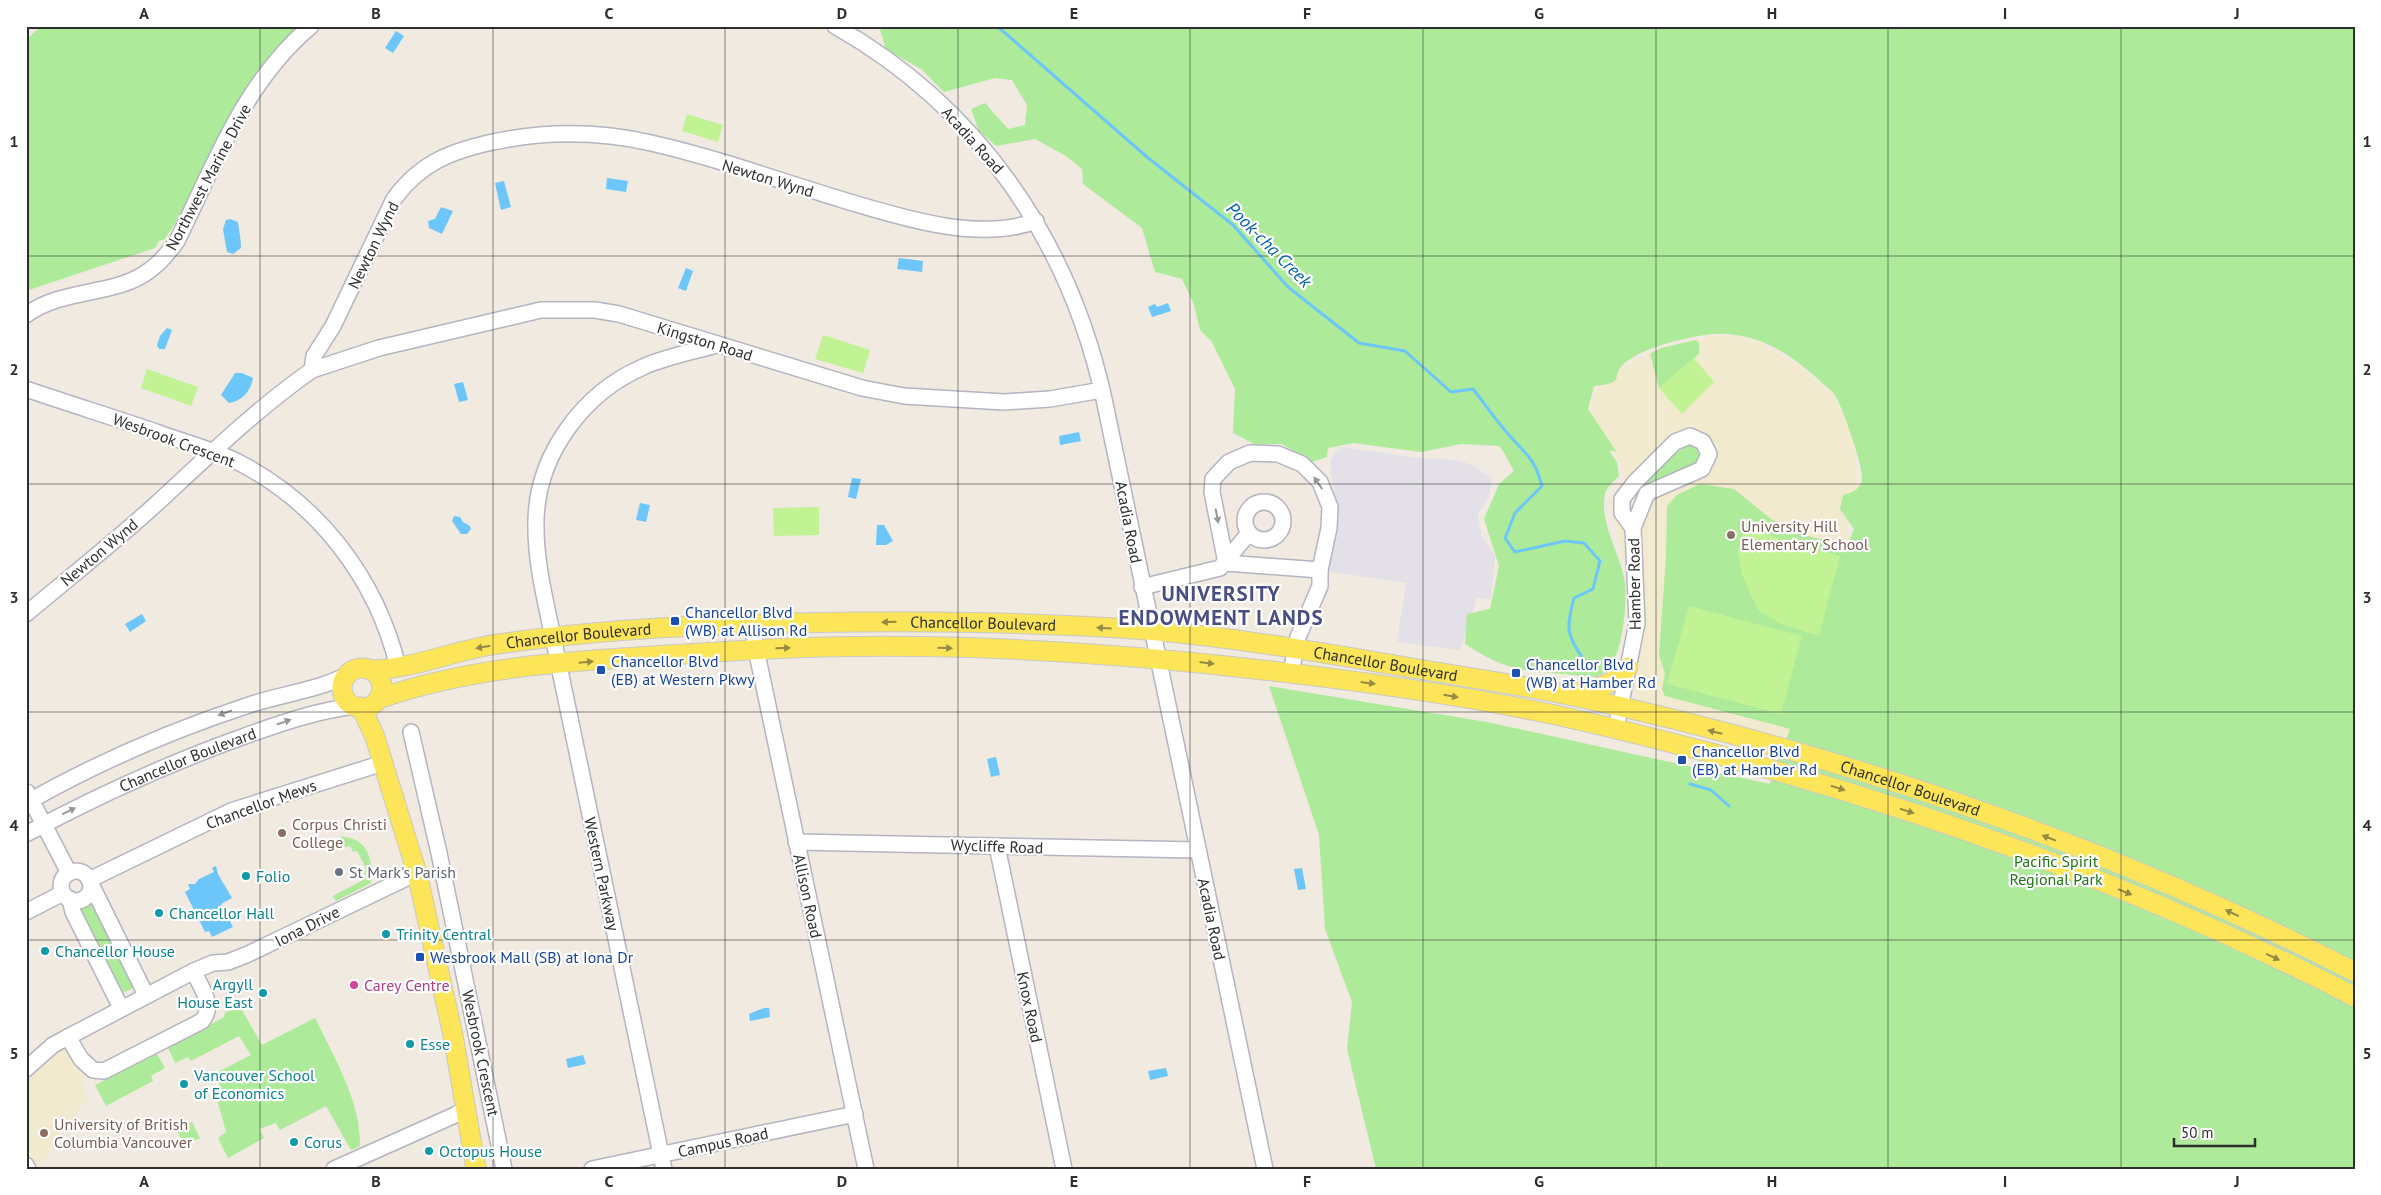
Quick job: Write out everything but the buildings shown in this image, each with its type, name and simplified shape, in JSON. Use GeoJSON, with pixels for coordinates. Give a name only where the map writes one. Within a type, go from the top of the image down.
{"type":"FeatureCollection","features":[{"type":"Feature","properties":{"kind":"main road","name":"Chancellor Boulevard"},"geometry":{"type":"LineString","coordinates":[[371,670],[398,667],[454,652],[552,637],[752,624],[964,622],[1152,631],[1296,649],[1569,695],[1864,773],[2021,826],[2227,910],[2355,972]]}},
{"type":"Feature","properties":{"kind":"main road"},"geometry":{"type":"LineString","coordinates":[[1158,658],[1175,646],[1258,644]]}},
{"type":"Feature","properties":{"kind":"main road","name":"Chancellor Boulevard"},"geometry":{"type":"LineString","coordinates":[[366,704],[421,686],[463,677],[558,665],[756,649],[892,646],[1034,650],[1158,658],[1403,688],[1526,709],[1616,728],[1815,781],[2008,845],[2203,925],[2355,997]]}},
{"type":"Feature","properties":{"kind":"main road"},"geometry":{"type":"LineString","coordinates":[[1569,695],[1610,684],[1622,676],[1628,667]]}},
{"type":"Feature","properties":{"kind":"main road"},"geometry":{"type":"LineString","coordinates":[[357,668],[371,670],[380,680],[381,693],[366,704],[349,703],[343,692],[344,680],[347,675],[357,668]]}},
{"type":"Feature","properties":{"kind":"main road"},"geometry":{"type":"LineString","coordinates":[[366,704],[417,873],[466,1108],[476,1169]]}},
{"type":"Feature","properties":{"kind":"street","name":"Northwest Marine Drive"},"geometry":{"type":"LineString","coordinates":[[26,315],[53,300],[119,285],[136,278],[150,270],[165,257],[176,241],[234,124],[253,92],[276,63],[311,26]]}},
{"type":"Feature","properties":{"kind":"street","name":"Acadia Road"},"geometry":{"type":"LineString","coordinates":[[834,26],[905,72],[954,116],[1001,170],[1036,221],[1061,267],[1080,311],[1102,390],[1264,1169]]}},
{"type":"Feature","properties":{"kind":"street","name":"Newton Wynd"},"geometry":{"type":"LineString","coordinates":[[26,614],[154,506],[195,466],[214,452],[288,387],[312,370],[314,356],[333,326],[387,211],[403,187],[427,167],[452,152],[505,140],[556,134],[604,135],[666,147],[908,219],[966,228],[1021,227],[1036,221]]}},
{"type":"Feature","properties":{"kind":"street","name":"Kingston Road"},"geometry":{"type":"LineString","coordinates":[[312,370],[380,348],[522,314],[557,309],[595,310],[619,314],[862,388],[904,396],[1004,402],[1050,399],[1102,390]]}},
{"type":"Feature","properties":{"kind":"street","name":"Western Parkway"},"geometry":{"type":"LineString","coordinates":[[663,1162],[552,637],[538,562],[536,521],[539,493],[556,446],[569,425],[588,404],[614,383],[643,366],[716,345]]}},
{"type":"Feature","properties":{"kind":"street","name":"Wesbrook Crescent"},"geometry":{"type":"LineString","coordinates":[[26,389],[214,452],[236,461],[279,488],[304,508],[334,538],[359,571],[376,602],[398,667]]}},
{"type":"Feature","properties":{"kind":"street","name":"Hamber Road"},"geometry":{"type":"LineString","coordinates":[[1616,728],[1637,624],[1633,528],[1647,493],[1702,469],[1709,454],[1703,442],[1690,436],[1675,442],[1635,482],[1622,499],[1622,513],[1633,528]]}},
{"type":"Feature","properties":{"kind":"street"},"geometry":{"type":"LineString","coordinates":[[1226,563],[1212,492],[1214,479],[1229,462],[1250,453],[1278,454],[1302,464],[1320,482],[1330,507],[1330,528],[1320,570],[1320,586],[1300,632],[1291,673]]}},
{"type":"Feature","properties":{"kind":"street"},"geometry":{"type":"LineString","coordinates":[[1635,482],[1647,493]]}},
{"type":"Feature","properties":{"kind":"street"},"geometry":{"type":"LineString","coordinates":[[1142,587],[1220,568],[1249,533]]}},
{"type":"Feature","properties":{"kind":"street"},"geometry":{"type":"LineString","coordinates":[[1226,563],[1320,570]]}},
{"type":"Feature","properties":{"kind":"street","name":"Allison Road"},"geometry":{"type":"LineString","coordinates":[[752,624],[796,842],[866,1169]]}},
{"type":"Feature","properties":{"kind":"street","name":"Chancellor Boulevard"},"geometry":{"type":"LineString","coordinates":[[28,798],[122,755],[192,726],[250,704],[329,684],[347,675]]}},
{"type":"Feature","properties":{"kind":"street","name":"Chancellor Boulevard"},"geometry":{"type":"LineString","coordinates":[[26,834],[133,779],[204,750],[306,715],[366,704]]}},
{"type":"Feature","properties":{"kind":"street","name":"Wesbrook Crescent"},"geometry":{"type":"LineString","coordinates":[[411,732],[441,863],[504,1169]]}},
{"type":"Feature","properties":{"kind":"street","name":"Chancellor Mews"},"geometry":{"type":"LineString","coordinates":[[90,882],[232,811],[383,763]]}},
{"type":"Feature","properties":{"kind":"street"},"geometry":{"type":"LineString","coordinates":[[28,798],[44,824],[69,873]]}},
{"type":"Feature","properties":{"kind":"street","name":"Wycliffe Road"},"geometry":{"type":"LineString","coordinates":[[796,842],[1198,850]]}},
{"type":"Feature","properties":{"kind":"street","name":"Knox Road"},"geometry":{"type":"LineString","coordinates":[[997,846],[1064,1169]]}},
{"type":"Feature","properties":{"kind":"street"},"geometry":{"type":"LineString","coordinates":[[121,1008],[66,896],[62,879],[69,873],[78,871],[90,882],[146,995]]}},
{"type":"Feature","properties":{"kind":"street","name":"Iona Drive"},"geometry":{"type":"LineString","coordinates":[[26,1068],[53,1045],[68,1036],[194,971],[213,963],[228,962],[246,956],[417,873]]}},
{"type":"Feature","properties":{"kind":"street"},"geometry":{"type":"LineString","coordinates":[[26,912],[66,896],[78,900],[86,896],[90,882]]}},
{"type":"Feature","properties":{"kind":"street"},"geometry":{"type":"LineString","coordinates":[[68,1036],[86,1065],[93,1070],[104,1071],[190,1028],[202,1021],[208,1010],[206,998],[194,971]]}},
{"type":"Feature","properties":{"kind":"street"},"geometry":{"type":"LineString","coordinates":[[334,1169],[455,1115],[466,1108]]}},
{"type":"Feature","properties":{"kind":"street","name":"Campus Road"},"geometry":{"type":"LineString","coordinates":[[592,1169],[663,1162],[854,1114]]}},
{"type":"Feature","properties":{"kind":"street"},"geometry":{"type":"LineString","coordinates":[[26,1165],[28,1169]]}},
{"type":"Feature","properties":{"kind":"shaded area","name":"University Hill Elementary School"},"geometry":{"type":"Polygon","coordinates":[[[1716,335],[1738,336],[1759,343],[1799,366],[1833,396],[1852,430],[1858,484],[1845,533],[1850,535],[1847,546],[1842,545],[1788,740],[1648,706],[1636,696],[1626,664],[1631,630],[1631,592],[1610,501],[1627,474],[1594,421],[1591,405],[1599,384],[1633,362],[1661,348],[1716,335]]]}},
{"type":"Feature","properties":{"kind":"shaded area"},"geometry":{"type":"Polygon","coordinates":[[[1343,447],[1410,457],[1455,460],[1473,465],[1492,479],[1489,497],[1478,514],[1481,535],[1495,556],[1491,599],[1477,598],[1460,650],[1397,642],[1406,583],[1320,570],[1335,503],[1330,462],[1334,454],[1343,447]]]}},
{"type":"Feature","properties":{"kind":"shaded area","name":"University of British Columbia Vancouver"},"geometry":{"type":"Polygon","coordinates":[[[62,1047],[68,1049],[84,1071],[82,1086],[87,1098],[37,1169],[26,1169],[26,1074],[62,1047]]]}},
{"type":"Feature","properties":{"kind":"green space"},"geometry":{"type":"Polygon","coordinates":[[[41,26],[301,26],[165,239],[159,241],[155,248],[26,291],[26,40],[41,26]]]}},
{"type":"Feature","properties":{"kind":"green space","name":"Pacific Spirit Regional Park"},"geometry":{"type":"Polygon","coordinates":[[[886,26],[2355,26],[2355,1169],[1376,1169],[1347,1049],[1352,1002],[1325,929],[1319,835],[1269,686],[1487,722],[1770,784],[1790,729],[1665,696],[1662,689],[1665,674],[1659,655],[1666,558],[1667,506],[1677,495],[1700,484],[1734,489],[1771,519],[1808,536],[1847,546],[1854,529],[1840,509],[1843,495],[1852,492],[1860,486],[1862,473],[1852,438],[1839,404],[1835,395],[1810,372],[1778,349],[1753,339],[1727,334],[1704,335],[1675,341],[1646,351],[1626,362],[1618,371],[1615,381],[1605,385],[1594,386],[1588,409],[1616,451],[1609,451],[1617,462],[1619,476],[1606,492],[1604,505],[1608,528],[1625,583],[1624,621],[1618,650],[1613,662],[1606,671],[1593,677],[1537,672],[1502,664],[1465,644],[1467,614],[1490,609],[1499,566],[1484,519],[1499,484],[1514,471],[1500,446],[1461,444],[1421,452],[1353,443],[1328,448],[1327,457],[1312,462],[1282,444],[1254,444],[1233,433],[1235,389],[1212,342],[1200,330],[1193,302],[1182,279],[1155,272],[1142,228],[1083,184],[1082,169],[1066,156],[1035,139],[996,146],[979,131],[971,109],[985,103],[1008,129],[1025,125],[1027,105],[1012,80],[995,78],[944,92],[921,69],[886,49],[880,30],[886,26]]]}},
{"type":"Feature","properties":{"kind":"green space"},"geometry":{"type":"Polygon","coordinates":[[[687,114],[723,125],[718,142],[682,131],[687,114]]]}},
{"type":"Feature","properties":{"kind":"green space"},"geometry":{"type":"Polygon","coordinates":[[[823,335],[870,350],[863,373],[815,359],[823,335]]]}},
{"type":"Feature","properties":{"kind":"green space"},"geometry":{"type":"Polygon","coordinates":[[[1696,340],[1699,343],[1699,354],[1659,388],[1650,354],[1661,348],[1696,340]]]}},
{"type":"Feature","properties":{"kind":"green space"},"geometry":{"type":"Polygon","coordinates":[[[1694,358],[1714,382],[1682,414],[1659,388],[1694,358]]]}},
{"type":"Feature","properties":{"kind":"green space"},"geometry":{"type":"Polygon","coordinates":[[[147,369],[198,387],[191,406],[141,388],[147,369]]]}},
{"type":"Feature","properties":{"kind":"green space"},"geometry":{"type":"Polygon","coordinates":[[[1687,444],[1696,447],[1699,452],[1701,457],[1696,464],[1647,484],[1649,477],[1687,444]]]}},
{"type":"Feature","properties":{"kind":"green space"},"geometry":{"type":"Polygon","coordinates":[[[819,507],[819,535],[774,536],[773,508],[819,507]]]}},
{"type":"Feature","properties":{"kind":"green space"},"geometry":{"type":"Polygon","coordinates":[[[1744,528],[1840,556],[1819,636],[1783,625],[1758,610],[1742,575],[1738,552],[1744,528]]]}},
{"type":"Feature","properties":{"kind":"green space"},"geometry":{"type":"Polygon","coordinates":[[[1689,606],[1802,636],[1781,714],[1667,684],[1689,606]]]}},
{"type":"Feature","properties":{"kind":"green space"},"geometry":{"type":"Polygon","coordinates":[[[340,837],[349,838],[362,845],[370,858],[372,874],[371,883],[336,901],[333,896],[367,878],[363,871],[366,868],[357,851],[353,852],[350,846],[345,847],[340,837]]]}},
{"type":"Feature","properties":{"kind":"green space"},"geometry":{"type":"Polygon","coordinates":[[[90,898],[136,987],[122,993],[76,905],[90,898]]]}},
{"type":"Feature","properties":{"kind":"green space"},"geometry":{"type":"Polygon","coordinates":[[[239,1005],[262,1045],[315,1018],[338,1064],[351,1096],[359,1129],[360,1146],[351,1150],[326,1106],[280,1130],[276,1123],[260,1129],[264,1138],[228,1158],[218,1138],[226,1132],[215,1092],[221,1088],[216,1078],[210,1082],[208,1077],[251,1055],[239,1036],[191,1061],[188,1057],[175,1063],[168,1048],[224,1017],[225,1013],[239,1005]]]}},
{"type":"Feature","properties":{"kind":"green space"},"geometry":{"type":"Polygon","coordinates":[[[157,1054],[165,1068],[151,1076],[153,1081],[106,1106],[95,1085],[157,1054]]]}},
{"type":"Feature","properties":{"kind":"green space"},"geometry":{"type":"Polygon","coordinates":[[[192,1122],[200,1138],[185,1146],[176,1129],[192,1122]]]}},
{"type":"Feature","properties":{"kind":"water"},"geometry":{"type":"Polygon","coordinates":[[[396,31],[404,36],[393,53],[385,48],[396,31]]]}},
{"type":"Feature","properties":{"kind":"water"},"geometry":{"type":"Polygon","coordinates":[[[607,178],[628,181],[626,192],[606,189],[607,178]]]}},
{"type":"Feature","properties":{"kind":"water"},"geometry":{"type":"Polygon","coordinates":[[[504,181],[511,207],[501,210],[495,183],[504,181]]]}},
{"type":"Feature","properties":{"kind":"water"},"geometry":{"type":"Polygon","coordinates":[[[441,207],[453,211],[442,234],[429,228],[428,221],[435,219],[441,207]]]}},
{"type":"Feature","properties":{"kind":"water"},"geometry":{"type":"Polygon","coordinates":[[[230,219],[238,222],[241,241],[241,248],[233,254],[227,252],[223,229],[226,220],[230,219]]]}},
{"type":"Feature","properties":{"kind":"water"},"geometry":{"type":"Polygon","coordinates":[[[899,258],[923,261],[922,272],[897,269],[899,258]]]}},
{"type":"Feature","properties":{"kind":"water"},"geometry":{"type":"Polygon","coordinates":[[[686,268],[693,271],[686,291],[678,288],[686,268]]]}},
{"type":"Feature","properties":{"kind":"water"},"geometry":{"type":"Polygon","coordinates":[[[1168,303],[1171,311],[1152,317],[1148,307],[1155,304],[1157,307],[1168,303]]]}},
{"type":"Feature","properties":{"kind":"water"},"geometry":{"type":"Polygon","coordinates":[[[167,328],[172,330],[165,349],[159,349],[157,345],[160,336],[167,328]]]}},
{"type":"Feature","properties":{"kind":"water"},"geometry":{"type":"Polygon","coordinates":[[[235,373],[242,373],[253,378],[245,395],[229,403],[221,395],[235,373]]]}},
{"type":"Feature","properties":{"kind":"water"},"geometry":{"type":"Polygon","coordinates":[[[463,382],[468,400],[459,402],[454,384],[463,382]]]}},
{"type":"Feature","properties":{"kind":"water"},"geometry":{"type":"Polygon","coordinates":[[[1079,432],[1081,441],[1060,445],[1059,436],[1079,432]]]}},
{"type":"Feature","properties":{"kind":"water"},"geometry":{"type":"Polygon","coordinates":[[[852,478],[861,479],[856,499],[848,497],[852,478]]]}},
{"type":"Feature","properties":{"kind":"water"},"geometry":{"type":"Polygon","coordinates":[[[640,503],[650,505],[646,522],[636,520],[640,503]]]}},
{"type":"Feature","properties":{"kind":"water"},"geometry":{"type":"Polygon","coordinates":[[[454,516],[460,517],[463,522],[470,526],[471,529],[467,534],[461,534],[452,521],[454,516]]]}},
{"type":"Feature","properties":{"kind":"water"},"geometry":{"type":"Polygon","coordinates":[[[877,525],[884,525],[893,541],[886,545],[876,545],[877,525]]]}},
{"type":"Feature","properties":{"kind":"water"},"geometry":{"type":"Polygon","coordinates":[[[142,614],[146,621],[130,632],[125,624],[142,614]]]}},
{"type":"Feature","properties":{"kind":"water"},"geometry":{"type":"Polygon","coordinates":[[[996,757],[1000,775],[991,777],[987,759],[996,757]]]}},
{"type":"Feature","properties":{"kind":"water"},"geometry":{"type":"Polygon","coordinates":[[[216,866],[218,874],[232,898],[221,904],[233,927],[212,937],[209,931],[205,932],[185,892],[190,889],[188,884],[195,884],[199,879],[214,872],[212,868],[216,866]]]}},
{"type":"Feature","properties":{"kind":"water"},"geometry":{"type":"Polygon","coordinates":[[[1302,868],[1306,889],[1298,890],[1294,869],[1302,868]]]}},
{"type":"Feature","properties":{"kind":"water"},"geometry":{"type":"Polygon","coordinates":[[[769,1008],[770,1017],[750,1021],[749,1014],[769,1008]]]}},
{"type":"Feature","properties":{"kind":"water"},"geometry":{"type":"Polygon","coordinates":[[[583,1055],[586,1064],[568,1068],[566,1059],[583,1055]]]}},
{"type":"Feature","properties":{"kind":"water"},"geometry":{"type":"Polygon","coordinates":[[[1166,1068],[1168,1076],[1150,1080],[1148,1071],[1166,1068]]]}},
{"type":"Feature","properties":{"kind":"waterway","name":"Pook-cha Creek"},"geometry":{"type":"LineString","coordinates":[[997,26],[1147,157],[1233,225],[1288,287],[1359,343],[1405,351],[1451,392],[1473,389],[1530,458],[1542,486],[1515,513],[1505,538],[1515,552],[1565,541],[1584,543],[1600,561],[1593,589],[1574,598],[1570,616],[1569,630],[1571,637],[1584,660]]}},
{"type":"Feature","properties":{"kind":"waterway","name":"Pook-cha Creek"},"geometry":{"type":"LineString","coordinates":[[1690,784],[1711,790],[1729,806]]}},
{"type":"Feature","properties":{"kind":"place","name":"University Hill Elementary School"},"geometry":{"type":"Point","coordinates":[1731,535]}},
{"type":"Feature","properties":{"kind":"place","name":"Chancellor Blvd (WB) at Allison Rd"},"geometry":{"type":"Point","coordinates":[675,621]}},
{"type":"Feature","properties":{"kind":"place","name":"Chancellor Blvd (EB) at Western Pkwy"},"geometry":{"type":"Point","coordinates":[601,670]}},
{"type":"Feature","properties":{"kind":"place","name":"Chancellor Blvd (WB) at Hamber Rd"},"geometry":{"type":"Point","coordinates":[1516,673]}},
{"type":"Feature","properties":{"kind":"place","name":"Chancellor Blvd (EB) at Hamber Rd"},"geometry":{"type":"Point","coordinates":[1682,760]}},
{"type":"Feature","properties":{"kind":"place","name":"Corpus Christi College"},"geometry":{"type":"Point","coordinates":[282,833]}},
{"type":"Feature","properties":{"kind":"place","name":"St Mark's Parish"},"geometry":{"type":"Point","coordinates":[339,872]}},
{"type":"Feature","properties":{"kind":"place","name":"Folio"},"geometry":{"type":"Point","coordinates":[246,876]}},
{"type":"Feature","properties":{"kind":"place","name":"Chancellor Hall"},"geometry":{"type":"Point","coordinates":[159,913]}},
{"type":"Feature","properties":{"kind":"place","name":"Trinity Central"},"geometry":{"type":"Point","coordinates":[386,934]}},
{"type":"Feature","properties":{"kind":"place","name":"Chancellor House"},"geometry":{"type":"Point","coordinates":[45,951]}},
{"type":"Feature","properties":{"kind":"place","name":"Wesbrook Mall (SB) at Iona Dr"},"geometry":{"type":"Point","coordinates":[420,957]}},
{"type":"Feature","properties":{"kind":"place","name":"Carey Centre"},"geometry":{"type":"Point","coordinates":[354,985]}},
{"type":"Feature","properties":{"kind":"place","name":"Argyll House East"},"geometry":{"type":"Point","coordinates":[263,993]}},
{"type":"Feature","properties":{"kind":"place","name":"Esse"},"geometry":{"type":"Point","coordinates":[410,1044]}},
{"type":"Feature","properties":{"kind":"place","name":"Vancouver School of Economics"},"geometry":{"type":"Point","coordinates":[184,1084]}},
{"type":"Feature","properties":{"kind":"place","name":"University of British Columbia Vancouver"},"geometry":{"type":"Point","coordinates":[44,1133]}},
{"type":"Feature","properties":{"kind":"place","name":"Corus"},"geometry":{"type":"Point","coordinates":[294,1142]}},
{"type":"Feature","properties":{"kind":"place","name":"Octopus House"},"geometry":{"type":"Point","coordinates":[429,1151]}},
{"type":"Feature","properties":{"kind":"district","name":"UNIVERSITY ENDOWMENT LANDS"},"geometry":{"type":"Point","coordinates":[1221,606]}}]}
